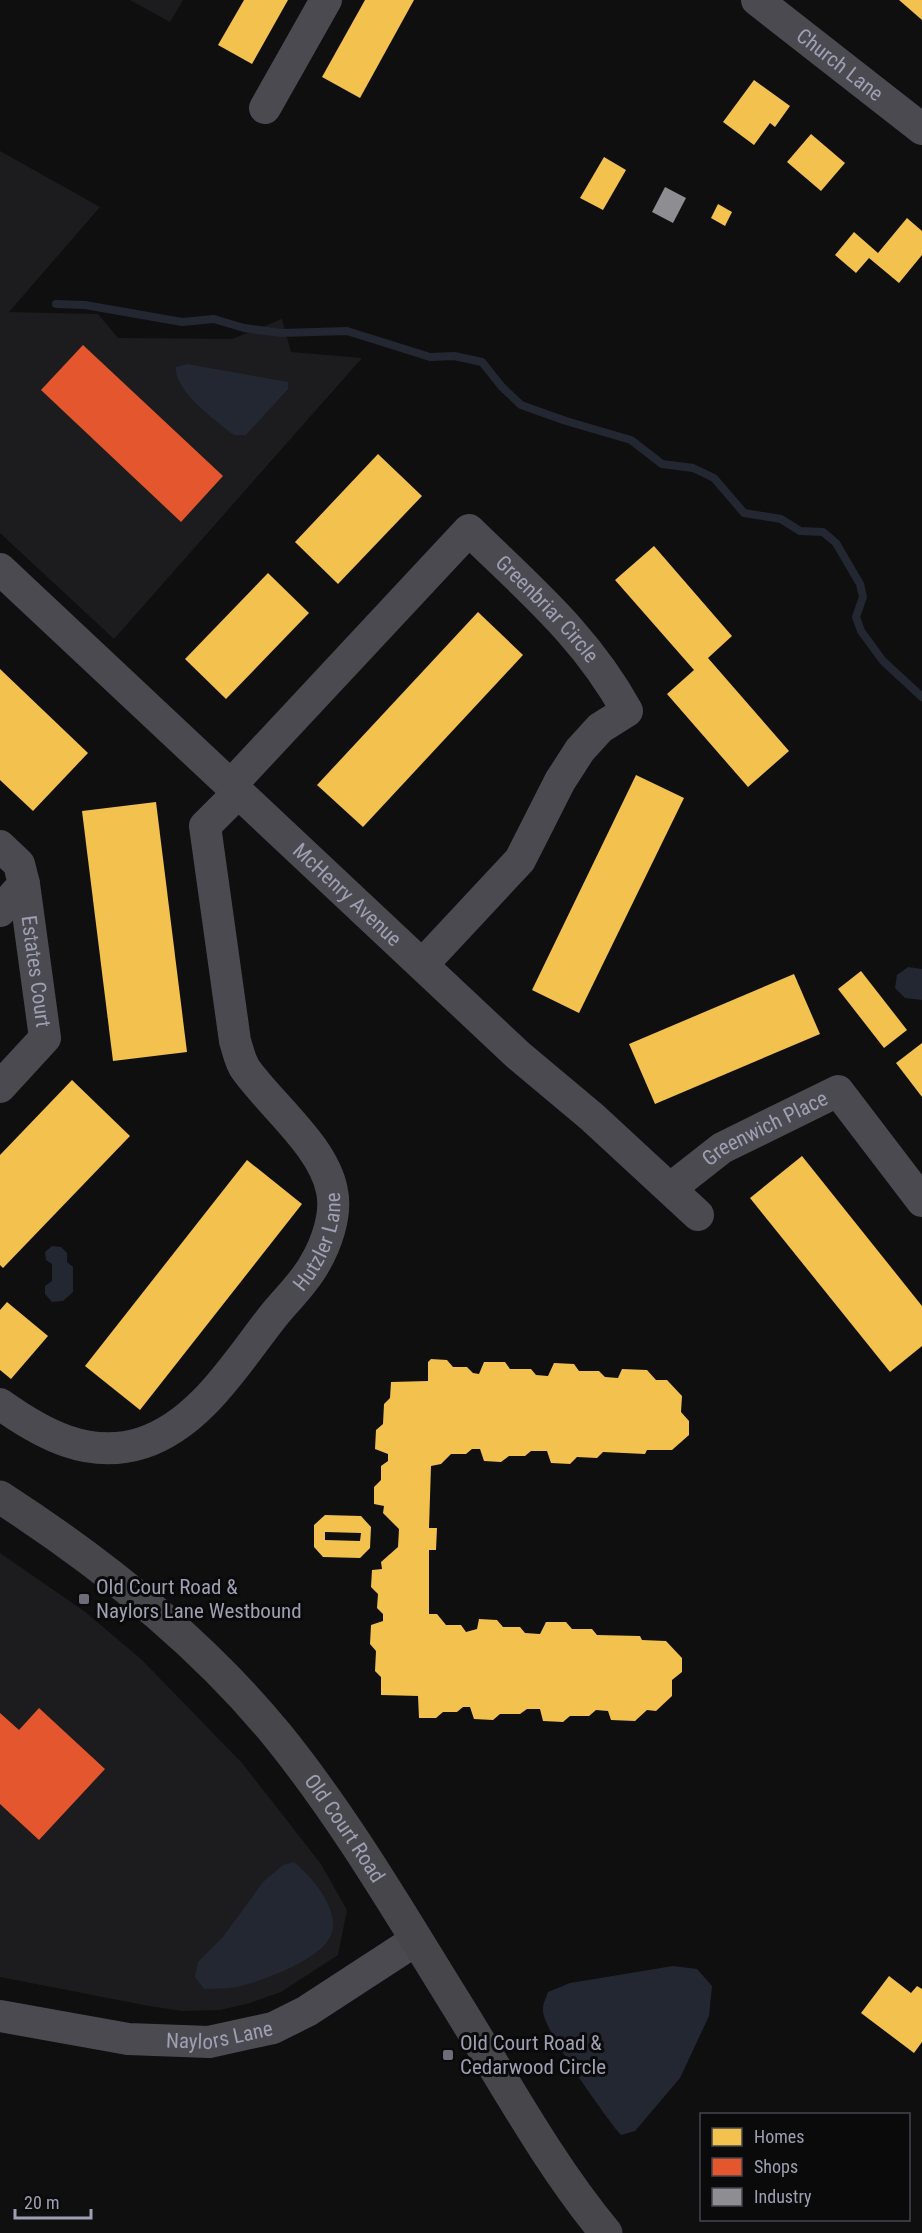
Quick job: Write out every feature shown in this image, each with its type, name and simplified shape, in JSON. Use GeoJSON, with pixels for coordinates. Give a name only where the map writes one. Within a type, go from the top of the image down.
{"type":"FeatureCollection","features":[{"type":"Feature","properties":{"kind":"main road","name":"Old Court Road"},"geometry":{"type":"LineString","coordinates":[[0,1497],[50,1531],[146,1604],[223,1676],[277,1736],[322,1796],[416,1940],[540,2138],[606,2233]]}},
{"type":"Feature","properties":{"kind":"street"},"geometry":{"type":"LineString","coordinates":[[265,108],[326,0]]}},
{"type":"Feature","properties":{"kind":"street","name":"Church Lane"},"geometry":{"type":"LineString","coordinates":[[757,0],[922,129]]}},
{"type":"Feature","properties":{"kind":"street","name":"Greenbriar Circle"},"geometry":{"type":"LineString","coordinates":[[235,788],[469,530],[575,634],[608,676],[627,711],[600,728],[580,750],[560,781],[520,860],[423,964]]}},
{"type":"Feature","properties":{"kind":"street","name":"McHenry Avenue"},"geometry":{"type":"LineString","coordinates":[[0,569],[518,1054],[671,1188],[698,1215]]}},
{"type":"Feature","properties":{"kind":"street","name":"Hutzler Lane"},"geometry":{"type":"LineString","coordinates":[[0,1404],[32,1427],[58,1439],[89,1448],[113,1448],[142,1443],[163,1434],[209,1396],[314,1266],[327,1234],[333,1215],[333,1192],[326,1171],[313,1150],[244,1068],[235,1041],[206,826],[235,788]]}},
{"type":"Feature","properties":{"kind":"street","name":"Estates Court"},"geometry":{"type":"LineString","coordinates":[[0,846],[19,864],[24,884],[45,1038],[0,1087]]}},
{"type":"Feature","properties":{"kind":"street"},"geometry":{"type":"LineString","coordinates":[[0,911],[24,884]]}},
{"type":"Feature","properties":{"kind":"street","name":"Greenwich Place"},"geometry":{"type":"LineString","coordinates":[[671,1188],[722,1148],[838,1091],[922,1202]]}},
{"type":"Feature","properties":{"kind":"street","name":"Naylors Lane"},"geometry":{"type":"LineString","coordinates":[[0,2016],[128,2039],[209,2042],[282,2024],[307,2011],[416,1940]]}},
{"type":"Feature","properties":{"kind":"shaded area"},"geometry":{"type":"Polygon","coordinates":[[[130,0],[183,0],[170,22],[130,0]]]}},
{"type":"Feature","properties":{"kind":"shaded area"},"geometry":{"type":"Polygon","coordinates":[[[0,151],[100,207],[9,312],[98,314],[118,338],[232,339],[282,319],[291,352],[362,358],[114,639],[0,533],[0,151]]]}},
{"type":"Feature","properties":{"kind":"shaded area"},"geometry":{"type":"Polygon","coordinates":[[[187,364],[288,382],[288,389],[246,435],[234,435],[198,405],[181,386],[176,367],[187,364]]]}},
{"type":"Feature","properties":{"kind":"shaded area"},"geometry":{"type":"Polygon","coordinates":[[[908,967],[922,969],[922,1000],[905,998],[895,988],[897,975],[908,967]]]}},
{"type":"Feature","properties":{"kind":"shaded area"},"geometry":{"type":"Polygon","coordinates":[[[52,1246],[61,1247],[67,1253],[67,1262],[73,1267],[73,1292],[63,1301],[52,1302],[45,1294],[45,1286],[52,1281],[52,1264],[46,1260],[45,1252],[52,1246]]]}},
{"type":"Feature","properties":{"kind":"shaded area"},"geometry":{"type":"Polygon","coordinates":[[[0,1553],[84,1611],[141,1659],[242,1763],[321,1864],[347,1910],[338,1955],[281,1992],[220,2010],[182,2011],[0,1977],[0,1553]]]}},
{"type":"Feature","properties":{"kind":"shaded area"},"geometry":{"type":"Polygon","coordinates":[[[294,1862],[317,1886],[329,1906],[333,1927],[324,1946],[302,1962],[274,1975],[237,1987],[204,1989],[195,1977],[198,1962],[223,1937],[263,1882],[283,1865],[294,1862]]]}},
{"type":"Feature","properties":{"kind":"shaded area"},"geometry":{"type":"Polygon","coordinates":[[[673,1966],[697,1969],[712,1986],[709,2016],[680,2078],[635,2131],[621,2135],[602,2111],[553,2036],[543,2011],[544,2004],[548,1992],[570,1983],[673,1966]]]}},
{"type":"Feature","properties":{"kind":"building: Homes"},"geometry":{"type":"Polygon","coordinates":[[[244,0],[288,0],[252,64],[218,45],[244,0]]]}},
{"type":"Feature","properties":{"kind":"building: Homes"},"geometry":{"type":"Polygon","coordinates":[[[365,0],[414,0],[360,98],[322,77],[365,0]]]}},
{"type":"Feature","properties":{"kind":"building: Homes"},"geometry":{"type":"Polygon","coordinates":[[[899,0],[922,0],[922,20],[899,0]]]}},
{"type":"Feature","properties":{"kind":"building: Homes"},"geometry":{"type":"Polygon","coordinates":[[[754,80],[790,106],[775,127],[770,123],[754,145],[723,122],[754,80]]]}},
{"type":"Feature","properties":{"kind":"building: Homes"},"geometry":{"type":"Polygon","coordinates":[[[811,134],[845,163],[821,191],[787,162],[811,134]]]}},
{"type":"Feature","properties":{"kind":"building: Homes"},"geometry":{"type":"Polygon","coordinates":[[[604,157],[626,170],[603,210],[580,198],[604,157]]]}},
{"type":"Feature","properties":{"kind":"building: Homes"},"geometry":{"type":"Polygon","coordinates":[[[718,204],[732,212],[725,226],[711,218],[718,204]]]}},
{"type":"Feature","properties":{"kind":"building: Homes"},"geometry":{"type":"Polygon","coordinates":[[[907,218],[922,231],[922,255],[899,283],[869,258],[856,273],[835,255],[854,232],[878,253],[907,218]]]}},
{"type":"Feature","properties":{"kind":"building: Homes"},"geometry":{"type":"Polygon","coordinates":[[[378,454],[422,496],[338,584],[295,542],[378,454]]]}},
{"type":"Feature","properties":{"kind":"building: Homes"},"geometry":{"type":"Polygon","coordinates":[[[654,546],[732,636],[708,658],[789,751],[748,787],[667,694],[694,670],[615,580],[654,546]]]}},
{"type":"Feature","properties":{"kind":"building: Homes"},"geometry":{"type":"Polygon","coordinates":[[[268,573],[309,613],[226,699],[185,659],[268,573]]]}},
{"type":"Feature","properties":{"kind":"building: Homes"},"geometry":{"type":"Polygon","coordinates":[[[478,612],[523,655],[363,827],[317,785],[478,612]]]}},
{"type":"Feature","properties":{"kind":"building: Homes"},"geometry":{"type":"Polygon","coordinates":[[[0,669],[88,753],[33,811],[0,780],[0,669]]]}},
{"type":"Feature","properties":{"kind":"building: Homes"},"geometry":{"type":"Polygon","coordinates":[[[636,775],[684,798],[579,1013],[532,990],[636,775]]]}},
{"type":"Feature","properties":{"kind":"building: Homes"},"geometry":{"type":"Polygon","coordinates":[[[156,802],[187,1052],[113,1061],[82,811],[156,802]]]}},
{"type":"Feature","properties":{"kind":"building: Homes"},"geometry":{"type":"Polygon","coordinates":[[[861,971],[907,1030],[884,1048],[838,989],[861,971]]]}},
{"type":"Feature","properties":{"kind":"building: Homes"},"geometry":{"type":"Polygon","coordinates":[[[794,974],[820,1034],[655,1104],[629,1044],[794,974]]]}},
{"type":"Feature","properties":{"kind":"building: Homes"},"geometry":{"type":"Polygon","coordinates":[[[922,1043],[922,1097],[896,1063],[922,1043]]]}},
{"type":"Feature","properties":{"kind":"building: Homes"},"geometry":{"type":"Polygon","coordinates":[[[72,1080],[130,1136],[3,1268],[0,1265],[0,1155],[72,1080]]]}},
{"type":"Feature","properties":{"kind":"building: Homes"},"geometry":{"type":"Polygon","coordinates":[[[802,1156],[922,1306],[922,1346],[890,1372],[750,1198],[802,1156]]]}},
{"type":"Feature","properties":{"kind":"building: Homes"},"geometry":{"type":"Polygon","coordinates":[[[247,1160],[302,1204],[140,1410],[85,1366],[247,1160]]]}},
{"type":"Feature","properties":{"kind":"building: Homes"},"geometry":{"type":"Polygon","coordinates":[[[7,1302],[48,1336],[11,1379],[0,1370],[0,1310],[7,1302]]]}},
{"type":"Feature","properties":{"kind":"building: Homes"},"geometry":{"type":"Polygon","coordinates":[[[431,1359],[447,1360],[453,1367],[467,1367],[473,1373],[479,1374],[484,1362],[505,1362],[510,1369],[531,1369],[536,1375],[548,1376],[554,1363],[574,1364],[579,1371],[599,1371],[605,1377],[618,1378],[622,1369],[647,1370],[656,1380],[667,1380],[682,1396],[681,1412],[689,1421],[689,1435],[672,1450],[647,1450],[645,1454],[603,1452],[597,1458],[577,1457],[570,1464],[551,1463],[547,1451],[531,1451],[525,1456],[509,1456],[501,1462],[484,1461],[480,1449],[472,1449],[466,1454],[451,1454],[441,1464],[431,1466],[429,1528],[437,1528],[436,1550],[429,1550],[429,1614],[437,1614],[446,1625],[461,1625],[466,1632],[477,1629],[479,1619],[497,1620],[503,1627],[520,1627],[525,1633],[540,1634],[546,1622],[566,1622],[572,1629],[592,1629],[597,1635],[640,1636],[642,1640],[666,1641],[682,1658],[682,1672],[672,1680],[672,1696],[656,1711],[647,1710],[635,1721],[611,1720],[608,1711],[596,1710],[589,1716],[570,1716],[563,1722],[543,1721],[540,1709],[527,1709],[520,1714],[500,1714],[493,1720],[474,1719],[470,1707],[463,1707],[457,1712],[443,1712],[436,1718],[419,1718],[418,1696],[381,1695],[381,1677],[375,1671],[376,1651],[370,1644],[371,1625],[383,1621],[383,1614],[377,1608],[378,1594],[371,1587],[372,1570],[382,1569],[381,1562],[398,1547],[399,1529],[383,1513],[384,1506],[374,1504],[374,1487],[381,1480],[381,1466],[388,1461],[388,1454],[375,1449],[376,1430],[383,1424],[384,1404],[390,1398],[391,1382],[428,1381],[428,1362],[431,1359]]]}},
{"type":"Feature","properties":{"kind":"building: Homes"},"geometry":{"type":"Polygon","coordinates":[[[325,1515],[361,1516],[371,1527],[370,1548],[360,1558],[323,1557],[314,1547],[314,1525],[325,1515]],[[325,1532],[325,1540],[360,1541],[361,1533],[325,1532]]]}},
{"type":"Feature","properties":{"kind":"building: Homes"},"geometry":{"type":"Polygon","coordinates":[[[889,1976],[911,1993],[917,1986],[922,1989],[922,2042],[914,2053],[861,2013],[889,1976]]]}},
{"type":"Feature","properties":{"kind":"building: Shops"},"geometry":{"type":"Polygon","coordinates":[[[83,345],[223,476],[181,522],[41,390],[83,345]]]}},
{"type":"Feature","properties":{"kind":"building: Shops"},"geometry":{"type":"Polygon","coordinates":[[[39,1708],[105,1769],[39,1840],[0,1804],[0,1713],[19,1730],[39,1708]]]}},
{"type":"Feature","properties":{"kind":"building: Industry"},"geometry":{"type":"Polygon","coordinates":[[[665,187],[686,198],[673,223],[652,212],[665,187]]]}},
{"type":"Feature","properties":{"kind":"waterway"},"geometry":{"type":"LineString","coordinates":[[56,304],[85,305],[182,322],[214,319],[244,328],[281,333],[347,331],[430,357],[454,356],[482,362],[502,387],[521,405],[631,440],[662,464],[693,468],[714,478],[744,513],[781,519],[800,531],[823,532],[836,543],[860,584],[863,597],[856,617],[861,631],[883,661],[922,697]]}},
{"type":"Feature","properties":{"kind":"place","name":"Old Court Road & Naylors Lane Westbound"},"geometry":{"type":"Point","coordinates":[84,1599]}},
{"type":"Feature","properties":{"kind":"place","name":"Old Court Road & Cedarwood Circle"},"geometry":{"type":"Point","coordinates":[448,2055]}}]}
